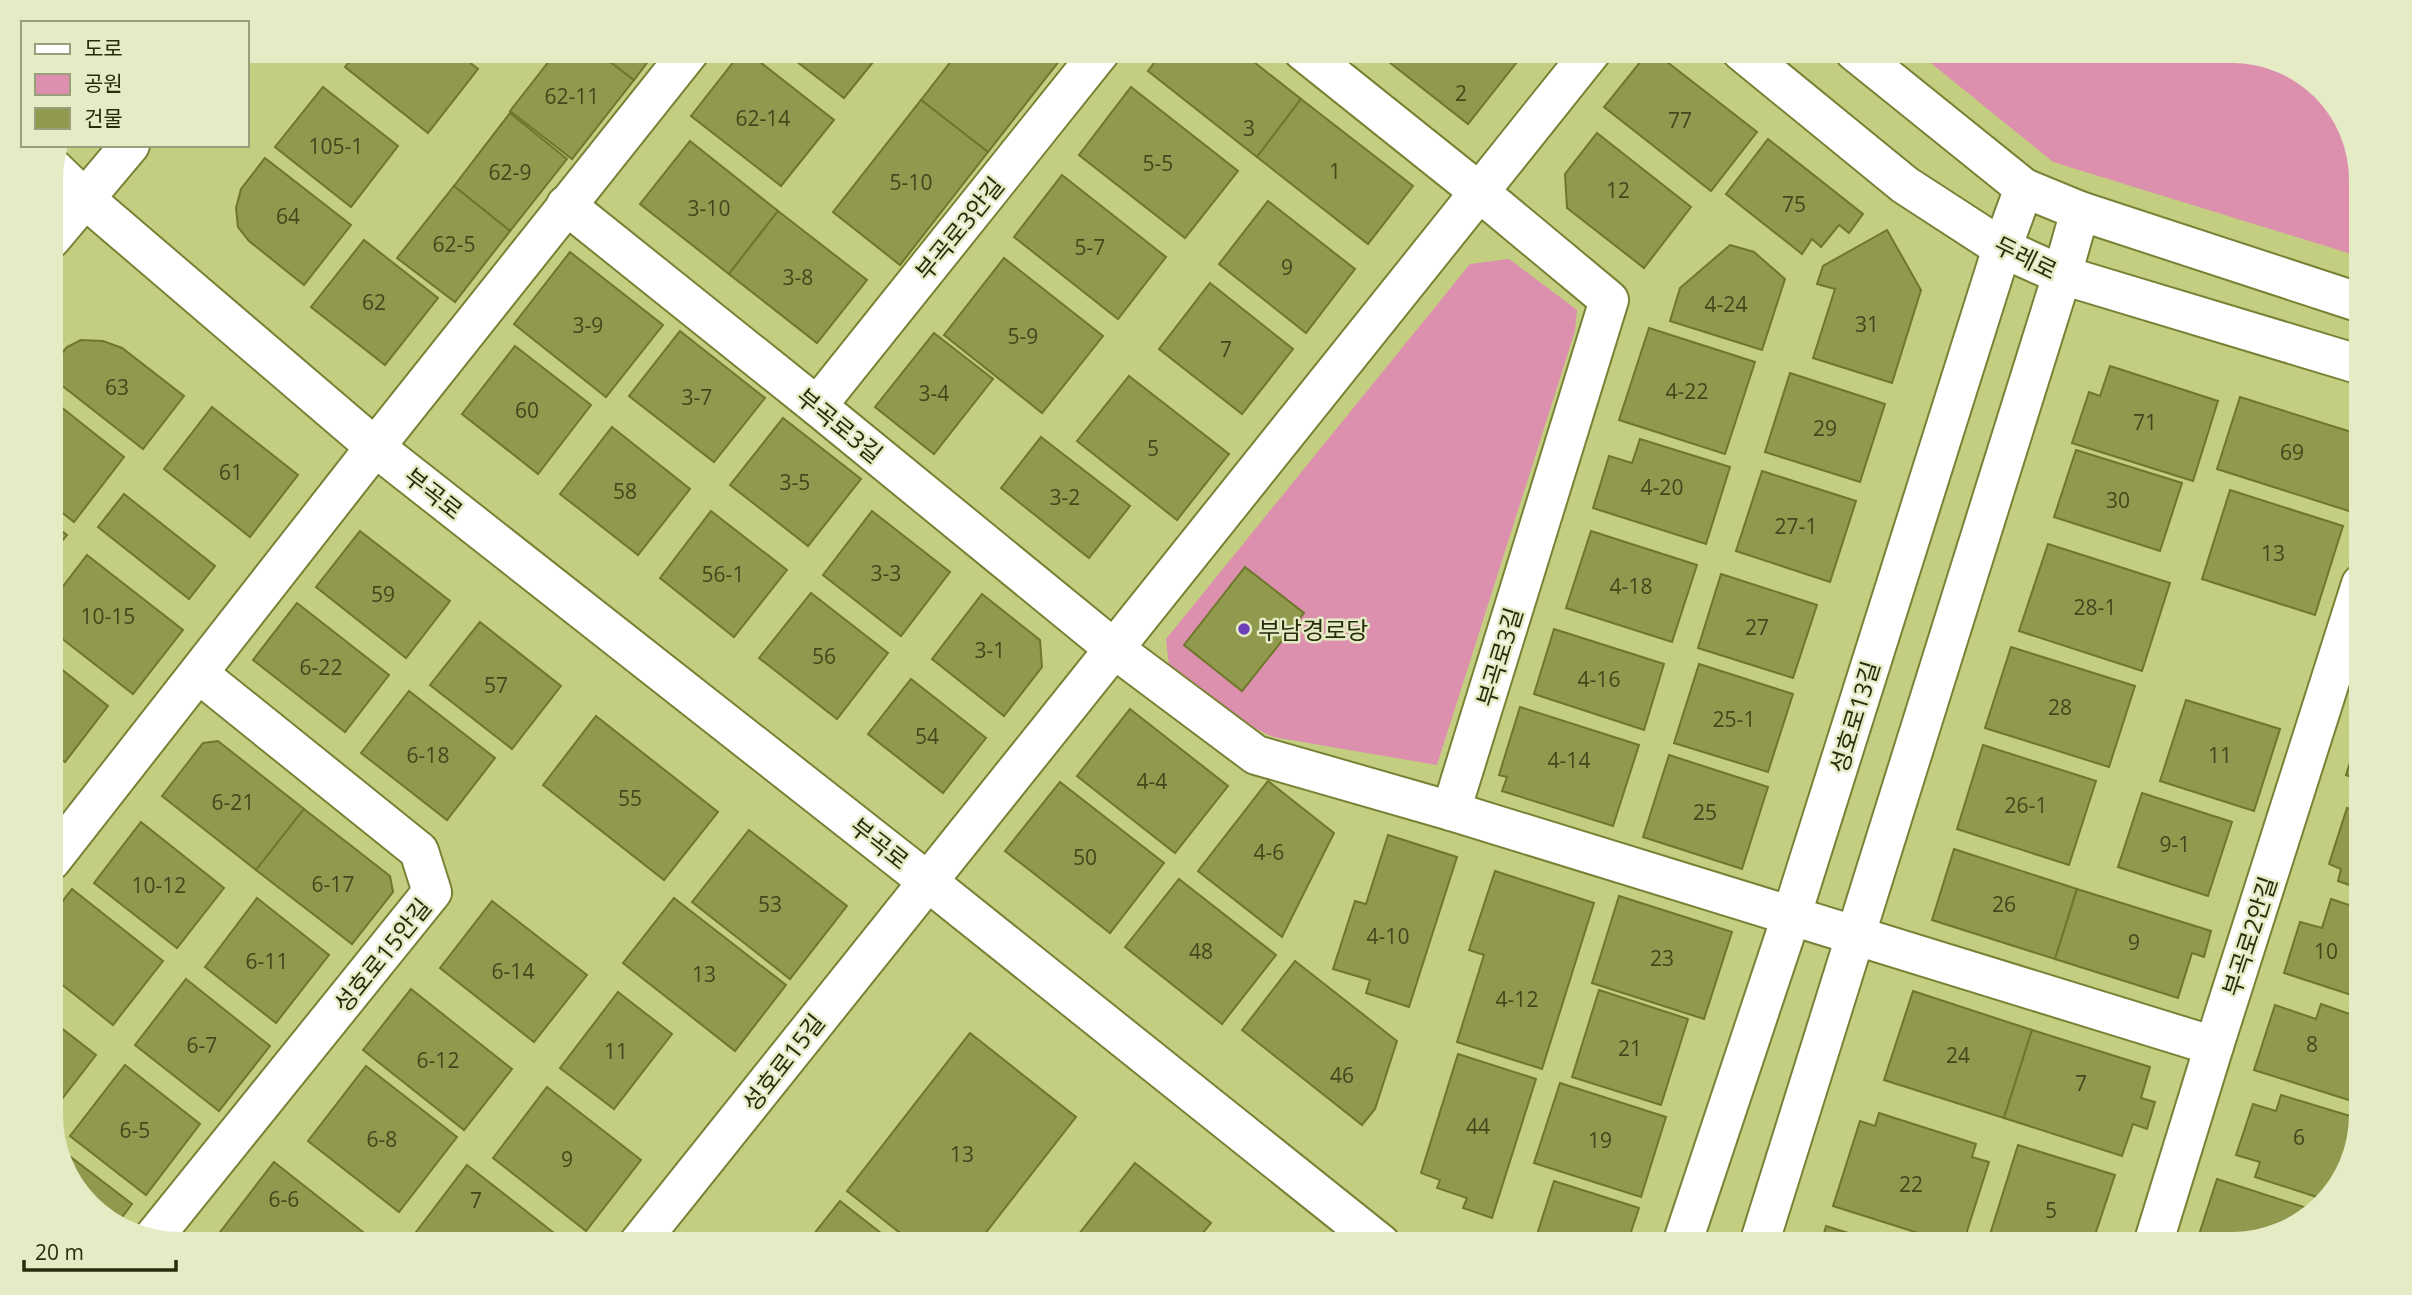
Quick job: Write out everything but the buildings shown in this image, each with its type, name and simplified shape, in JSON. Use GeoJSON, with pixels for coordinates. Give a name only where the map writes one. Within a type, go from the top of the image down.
{"type":"FeatureCollection","features":[{"type":"Feature","properties":{"kind":"street"},"geometry":{"type":"LineString","coordinates":[[63,846],[680,63]]}},
{"type":"Feature","properties":{"kind":"street","name":"부곡로3안길"},"geometry":{"type":"LineString","coordinates":[[817,406],[1091,63]]}},
{"type":"Feature","properties":{"kind":"street"},"geometry":{"type":"LineString","coordinates":[[1318,63],[1478,191]]}},
{"type":"Feature","properties":{"kind":"street"},"geometry":{"type":"LineString","coordinates":[[927,880],[1582,63]]}},
{"type":"Feature","properties":{"kind":"street","name":"두레로"},"geometry":{"type":"LineString","coordinates":[[1756,63],[1905,185],[2002,248],[2062,275],[2349,361]]}},
{"type":"Feature","properties":{"kind":"street"},"geometry":{"type":"LineString","coordinates":[[1869,63],[2024,188],[2080,211],[2349,299]]}},
{"type":"Feature","properties":{"kind":"street"},"geometry":{"type":"LineString","coordinates":[[63,224],[128,147]]}},
{"type":"Feature","properties":{"kind":"street","name":"부곡로"},"geometry":{"type":"LineString","coordinates":[[63,178],[375,447],[927,880],[1366,1232]]}},
{"type":"Feature","properties":{"kind":"street","name":"성호로13길"},"geometry":{"type":"LineString","coordinates":[[1686,1232],[1791,917],[2002,248],[2024,188]]}},
{"type":"Feature","properties":{"kind":"street","name":"부곡로3길"},"geometry":{"type":"LineString","coordinates":[[566,205],[1113,648],[1256,755],[1451,811],[1609,300],[1478,191]]}},
{"type":"Feature","properties":{"kind":"street"},"geometry":{"type":"LineString","coordinates":[[1763,1232],[2080,211]]}},
{"type":"Feature","properties":{"kind":"street","name":"부곡로2안길"},"geometry":{"type":"LineString","coordinates":[[2157,1232],[2214,1046],[2349,660]]}},
{"type":"Feature","properties":{"kind":"street","name":"성호로15안길"},"geometry":{"type":"LineString","coordinates":[[159,1230],[432,892],[419,850],[199,674]]}},
{"type":"Feature","properties":{"kind":"street"},"geometry":{"type":"LineString","coordinates":[[1451,811],[2214,1046]]}},
{"type":"Feature","properties":{"kind":"street","name":"성호로15길"},"geometry":{"type":"LineString","coordinates":[[648,1232],[927,880]]}},
{"type":"Feature","properties":{"kind":"green space"},"geometry":{"type":"Polygon","coordinates":[[[1931,63],[2232,63],[2255,65],[2284,75],[2320,103],[2343,142],[2349,172],[2349,253],[2053,162],[1931,63]]]}},
{"type":"Feature","properties":{"kind":"green space"},"geometry":{"type":"Polygon","coordinates":[[[1509,259],[1577,310],[1575,331],[1437,765],[1273,737],[1205,704],[1169,666],[1166,639],[1470,264],[1509,259]]]}},
{"type":"Feature","properties":{"kind":"place","name":"부남경로당"},"geometry":{"type":"Point","coordinates":[1244,629]}}]}
